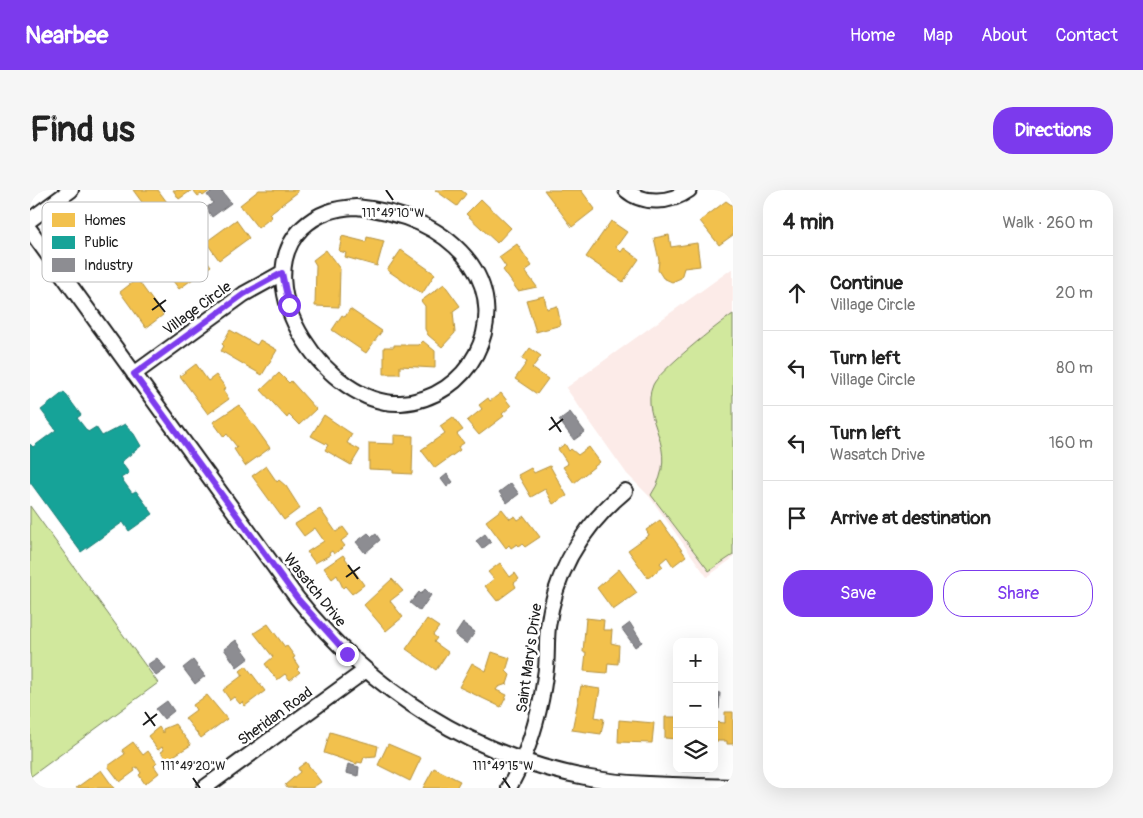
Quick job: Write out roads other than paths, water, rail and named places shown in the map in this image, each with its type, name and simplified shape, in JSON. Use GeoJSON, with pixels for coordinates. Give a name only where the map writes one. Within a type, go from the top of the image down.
{"type":"FeatureCollection","features":[{"type":"Feature","properties":{"kind":"street"},"geometry":{"type":"LineString","coordinates":[[55,202],[71,190]]}},
{"type":"Feature","properties":{"kind":"street"},"geometry":{"type":"LineString","coordinates":[[626,190],[636,197],[653,200],[669,199],[689,190]]}},
{"type":"Feature","properties":{"kind":"street"},"geometry":{"type":"LineString","coordinates":[[356,207],[407,217],[426,225],[451,243],[471,264],[478,276],[485,305],[485,320],[478,353],[458,379],[431,396],[399,403],[368,396],[338,378],[326,368],[306,344],[291,312],[284,290],[282,273],[284,258],[291,241],[306,224],[329,210],[356,207]]}},
{"type":"Feature","properties":{"kind":"street"},"geometry":{"type":"LineString","coordinates":[[30,220],[42,211]]}},
{"type":"Feature","properties":{"kind":"street","name":"Wasatch Drive"},"geometry":{"type":"LineString","coordinates":[[30,230],[42,247]]}},
{"type":"Feature","properties":{"kind":"street","name":"Village Circle"},"geometry":{"type":"LineString","coordinates":[[134,374],[244,294],[282,273]]}},
{"type":"Feature","properties":{"kind":"street","name":"Wasatch Drive"},"geometry":{"type":"LineString","coordinates":[[68,282],[302,604],[328,635],[366,670],[409,704],[455,732],[523,760],[575,775],[599,780],[641,784],[733,787]]}},
{"type":"Feature","properties":{"kind":"street","name":"Saint Mary's Drive"},"geometry":{"type":"LineString","coordinates":[[509,788],[523,760],[540,704],[545,676],[550,613],[558,582],[570,555],[586,531],[625,491]]}},
{"type":"Feature","properties":{"kind":"street","name":"Sheridan Road"},"geometry":{"type":"LineString","coordinates":[[204,788],[366,670]]}}]}
